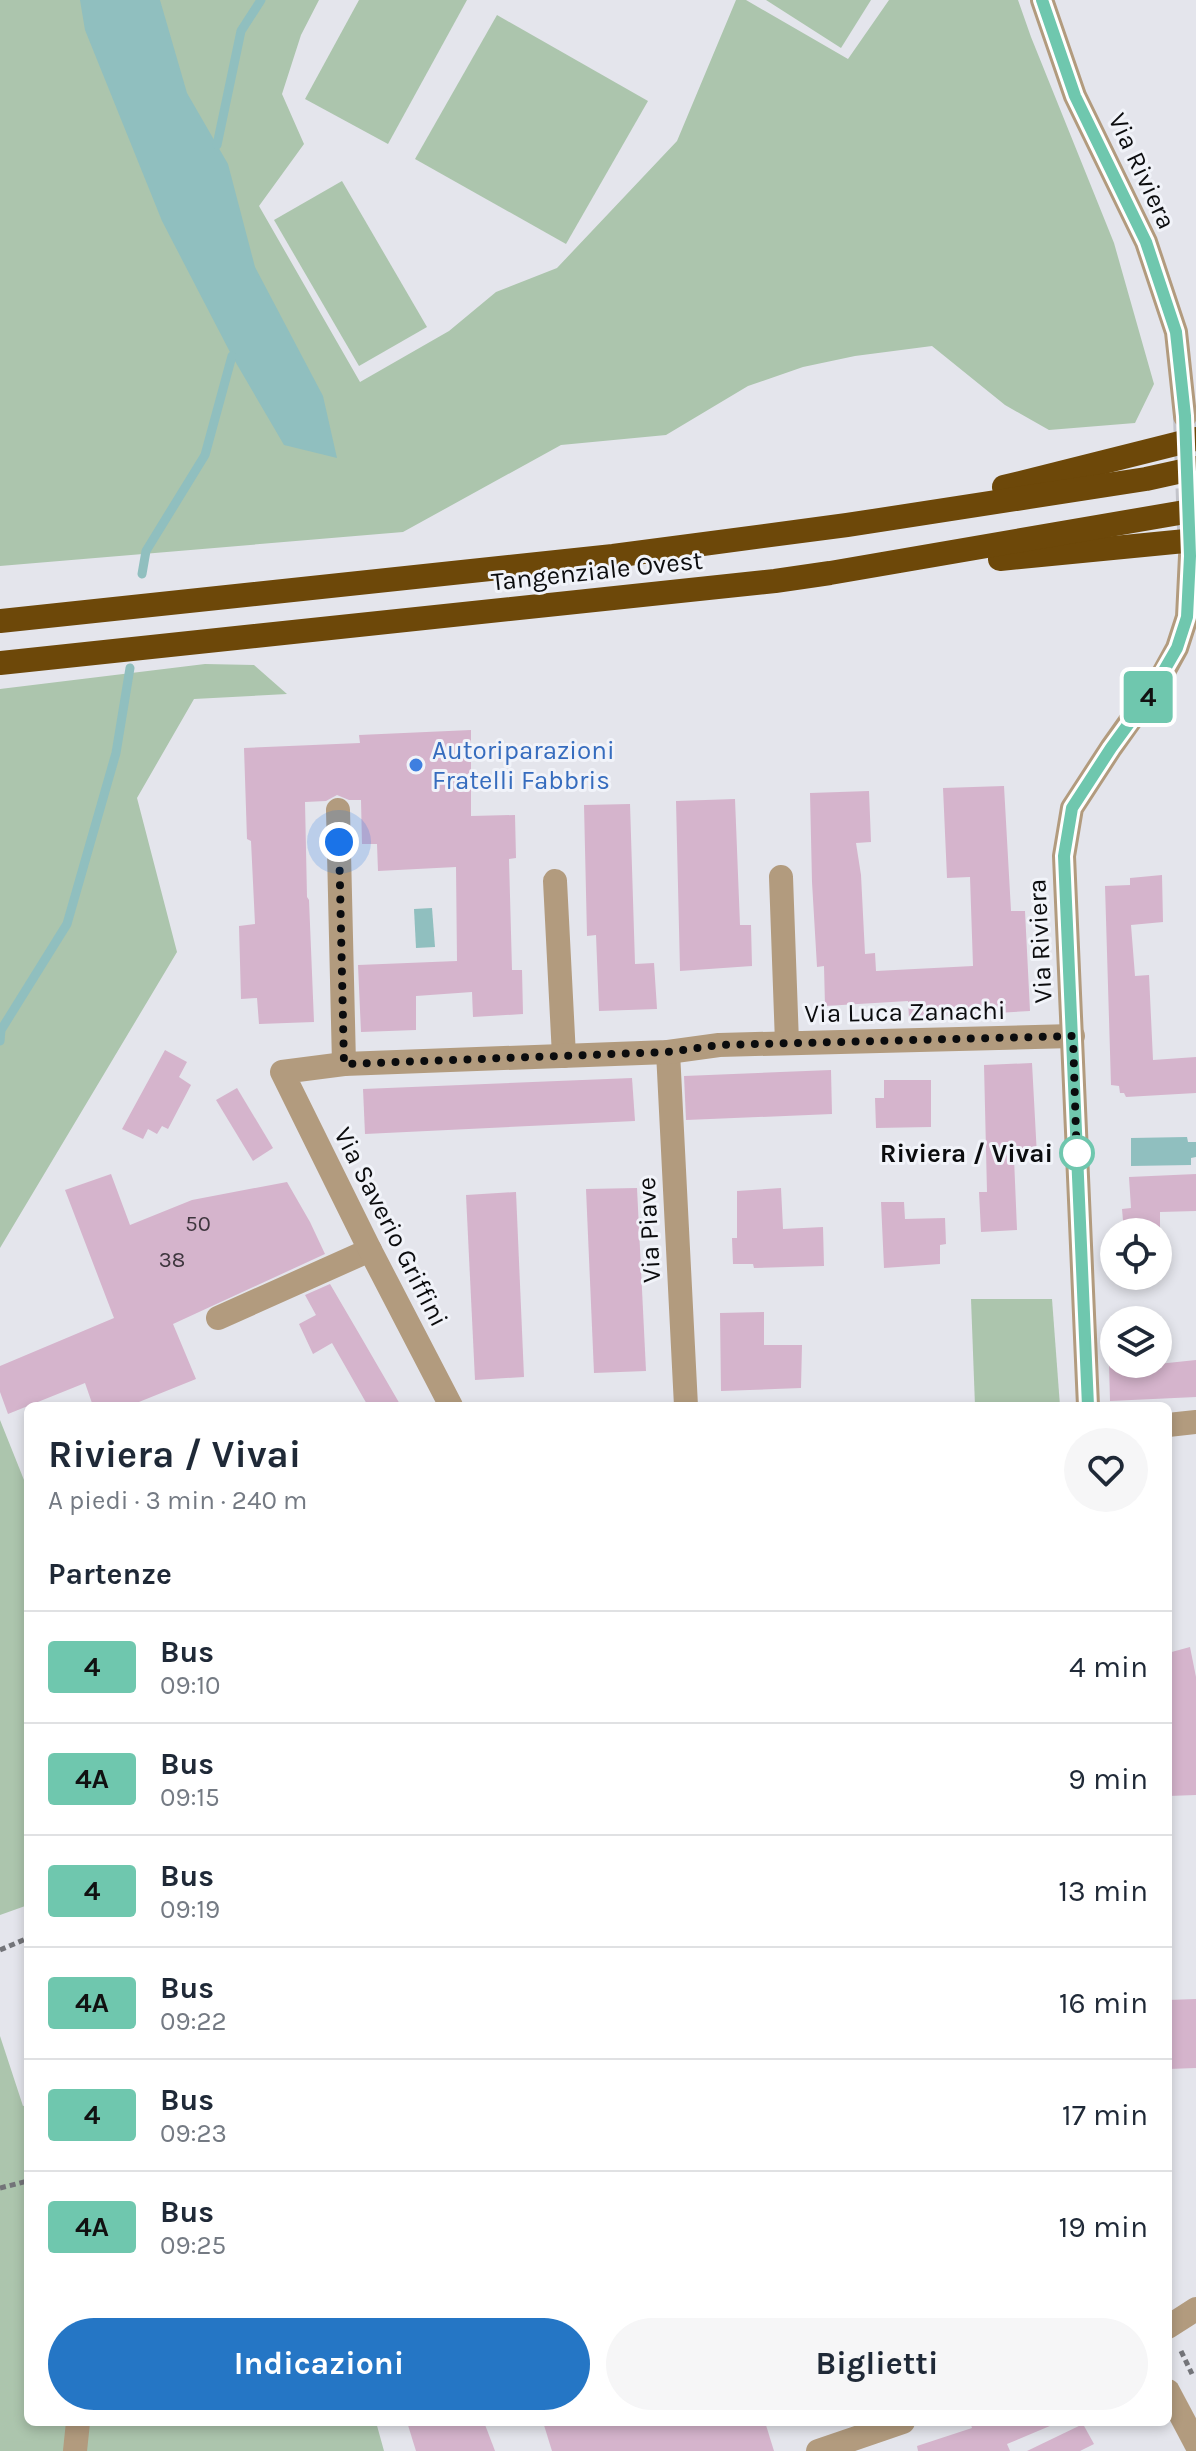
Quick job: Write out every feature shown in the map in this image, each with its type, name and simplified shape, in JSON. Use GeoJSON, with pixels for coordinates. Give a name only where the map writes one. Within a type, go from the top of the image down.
{"type":"FeatureCollection","features":[{"type":"Feature","properties":{"kind":"highway"},"geometry":{"type":"LineString","coordinates":[[847,525],[1196,439]]}},
{"type":"Feature","properties":{"kind":"highway","name":"Tangenziale Ovest"},"geometry":{"type":"LineString","coordinates":[[0,621],[613,556],[847,525],[1146,479],[1196,468]]}},
{"type":"Feature","properties":{"kind":"highway","name":"Tangenziale Ovest"},"geometry":{"type":"LineString","coordinates":[[0,663],[830,573],[1196,510]]}},
{"type":"Feature","properties":{"kind":"highway"},"geometry":{"type":"LineString","coordinates":[[830,573],[1098,551],[1193,548]]}},
{"type":"Feature","properties":{"kind":"street","name":"Via Riviera"},"geometry":{"type":"LineString","coordinates":[[1042,0],[1075,96],[1146,242],[1176,332],[1185,416]]}},
{"type":"Feature","properties":{"kind":"street","name":"Via Riviera"},"geometry":{"type":"LineString","coordinates":[[1088,1402],[1064,856],[1072,808],[1148,698],[1177,648],[1187,617],[1193,548]]}},
{"type":"Feature","properties":{"kind":"street"},"geometry":{"type":"LineString","coordinates":[[338,810],[344,1064]]}},
{"type":"Feature","properties":{"kind":"street","name":"Via Luca Zanachi"},"geometry":{"type":"LineString","coordinates":[[781,877],[787,1043]]}},
{"type":"Feature","properties":{"kind":"street"},"geometry":{"type":"LineString","coordinates":[[555,881],[564,1056]]}},
{"type":"Feature","properties":{"kind":"street","name":"Via Luca Zanachi"},"geometry":{"type":"LineString","coordinates":[[282,1072],[344,1064],[668,1052],[719,1045],[1073,1036]]}},
{"type":"Feature","properties":{"kind":"street","name":"Via Piave"},"geometry":{"type":"LineString","coordinates":[[668,1052],[686,1402]]}},
{"type":"Feature","properties":{"kind":"street","name":"Via Saverio Griffini"},"geometry":{"type":"LineString","coordinates":[[282,1072],[449,1402]]}},
{"type":"Feature","properties":{"kind":"street"},"geometry":{"type":"LineString","coordinates":[[218,1318],[370,1250]]}},
{"type":"Feature","properties":{"kind":"street"},"geometry":{"type":"LineString","coordinates":[[1172,1425],[1196,1422]]}},
{"type":"Feature","properties":{"kind":"street"},"geometry":{"type":"LineString","coordinates":[[1172,2335],[1196,2309]]}},
{"type":"Feature","properties":{"kind":"street"},"geometry":{"type":"LineString","coordinates":[[1172,2399],[1196,2444]]}},
{"type":"Feature","properties":{"kind":"street"},"geometry":{"type":"LineString","coordinates":[[75,2451],[78,2426]]}},
{"type":"Feature","properties":{"kind":"street"},"geometry":{"type":"LineString","coordinates":[[818,2451],[890,2426]]}},
{"type":"Feature","properties":{"kind":"path"},"geometry":{"type":"LineString","coordinates":[[0,1950],[24,1940]]}},
{"type":"Feature","properties":{"kind":"path"},"geometry":{"type":"LineString","coordinates":[[0,2188],[24,2182]]}},
{"type":"Feature","properties":{"kind":"path"},"geometry":{"type":"LineString","coordinates":[[1172,2335],[1196,2383]]}},
{"type":"Feature","properties":{"kind":"green space"},"geometry":{"type":"Polygon","coordinates":[[[0,0],[319,0],[301,35],[282,94],[304,144],[259,206],[360,382],[449,331],[496,292],[557,268],[677,141],[736,0],[746,0],[848,59],[889,0],[1018,0],[1114,243],[1154,384],[1135,423],[1049,430],[1005,405],[932,346],[855,356],[803,367],[748,386],[666,435],[561,445],[403,532],[0,566],[0,0]]]}},
{"type":"Feature","properties":{"kind":"green space"},"geometry":{"type":"Polygon","coordinates":[[[359,0],[467,0],[388,144],[305,99],[359,0]]]}},
{"type":"Feature","properties":{"kind":"green space"},"geometry":{"type":"Polygon","coordinates":[[[766,0],[871,0],[841,48],[766,0]]]}},
{"type":"Feature","properties":{"kind":"green space"},"geometry":{"type":"Polygon","coordinates":[[[497,15],[648,101],[566,244],[415,159],[497,15]]]}},
{"type":"Feature","properties":{"kind":"green space"},"geometry":{"type":"Polygon","coordinates":[[[342,181],[427,327],[359,366],[274,220],[342,181]]]}},
{"type":"Feature","properties":{"kind":"green space"},"geometry":{"type":"Polygon","coordinates":[[[205,664],[254,665],[287,694],[194,699],[137,798],[177,952],[0,1248],[0,689],[205,664]]]}},
{"type":"Feature","properties":{"kind":"green space"},"geometry":{"type":"Polygon","coordinates":[[[971,1299],[1052,1299],[1060,1402],[975,1402],[971,1299]]]}},
{"type":"Feature","properties":{"kind":"green space"},"geometry":{"type":"Polygon","coordinates":[[[0,1420],[24,1480],[24,1906],[0,1915],[0,1420]]]}},
{"type":"Feature","properties":{"kind":"green space"},"geometry":{"type":"Polygon","coordinates":[[[0,2036],[24,2106],[24,2426],[377,2426],[384,2451],[0,2451],[0,2036]]]}},
{"type":"Feature","properties":{"kind":"water"},"geometry":{"type":"Polygon","coordinates":[[[80,0],[160,0],[187,93],[228,164],[255,267],[323,396],[337,458],[284,445],[232,356],[162,221],[85,30],[80,0]]]}},
{"type":"Feature","properties":{"kind":"water"},"geometry":{"type":"Polygon","coordinates":[[[432,908],[435,947],[416,948],[414,909],[432,908]]]}},
{"type":"Feature","properties":{"kind":"water"},"geometry":{"type":"Polygon","coordinates":[[[1187,1137],[1188,1142],[1196,1142],[1196,1157],[1191,1158],[1191,1165],[1131,1166],[1131,1138],[1187,1137]]]}},
{"type":"Feature","properties":{"kind":"building"},"geometry":{"type":"Polygon","coordinates":[[[471,730],[471,816],[515,815],[516,858],[509,859],[512,970],[522,970],[523,1014],[473,1017],[472,992],[416,996],[416,1030],[361,1032],[358,965],[457,961],[456,867],[378,871],[377,844],[362,844],[361,800],[349,800],[337,795],[326,801],[305,802],[314,1022],[259,1024],[257,998],[241,999],[239,926],[255,924],[251,841],[247,839],[244,748],[360,743],[359,735],[471,730]]]}},
{"type":"Feature","properties":{"kind":"building"},"geometry":{"type":"Polygon","coordinates":[[[1004,786],[1011,911],[1025,911],[1030,1011],[909,1018],[908,1001],[825,1006],[824,966],[817,967],[810,793],[869,791],[871,842],[856,843],[865,954],[875,953],[876,971],[973,966],[970,877],[947,878],[943,788],[1004,786]]]}},
{"type":"Feature","properties":{"kind":"building"},"geometry":{"type":"Polygon","coordinates":[[[735,799],[740,925],[751,925],[752,966],[680,971],[676,801],[735,799]]]}},
{"type":"Feature","properties":{"kind":"building"},"geometry":{"type":"Polygon","coordinates":[[[630,804],[635,964],[654,963],[657,1009],[599,1011],[596,935],[587,936],[584,805],[630,804]]]}},
{"type":"Feature","properties":{"kind":"building"},"geometry":{"type":"Polygon","coordinates":[[[1162,875],[1163,922],[1131,925],[1135,976],[1149,975],[1153,1060],[1196,1057],[1196,1093],[1126,1097],[1120,1093],[1119,1086],[1111,1085],[1105,886],[1130,885],[1130,878],[1162,875]]]}},
{"type":"Feature","properties":{"kind":"building"},"geometry":{"type":"Polygon","coordinates":[[[165,1050],[187,1062],[179,1077],[191,1085],[168,1129],[162,1126],[157,1134],[148,1129],[143,1139],[122,1129],[165,1050]]]}},
{"type":"Feature","properties":{"kind":"building"},"geometry":{"type":"Polygon","coordinates":[[[1032,1063],[1037,1156],[1014,1158],[1017,1230],[981,1232],[979,1192],[987,1192],[984,1065],[1032,1063]]]}},
{"type":"Feature","properties":{"kind":"building"},"geometry":{"type":"Polygon","coordinates":[[[831,1070],[832,1114],[686,1120],[684,1076],[831,1070]]]}},
{"type":"Feature","properties":{"kind":"building"},"geometry":{"type":"Polygon","coordinates":[[[632,1078],[635,1121],[365,1134],[363,1089],[632,1078]]]}},
{"type":"Feature","properties":{"kind":"building"},"geometry":{"type":"Polygon","coordinates":[[[884,1080],[931,1080],[931,1127],[876,1128],[875,1098],[884,1098],[884,1080]]]}},
{"type":"Feature","properties":{"kind":"building"},"geometry":{"type":"Polygon","coordinates":[[[237,1088],[273,1148],[253,1161],[216,1100],[237,1088]]]}},
{"type":"Feature","properties":{"kind":"building"},"geometry":{"type":"Polygon","coordinates":[[[111,1174],[130,1225],[192,1200],[287,1182],[325,1254],[173,1324],[196,1379],[139,1402],[92,1402],[85,1383],[38,1402],[24,1402],[24,1408],[8,1414],[0,1392],[0,1366],[114,1318],[65,1190],[111,1174]]]}},
{"type":"Feature","properties":{"kind":"building"},"geometry":{"type":"Polygon","coordinates":[[[1196,1174],[1196,1211],[1160,1212],[1160,1218],[1123,1218],[1122,1209],[1131,1208],[1129,1177],[1196,1174]]]}},
{"type":"Feature","properties":{"kind":"building"},"geometry":{"type":"Polygon","coordinates":[[[637,1188],[646,1371],[594,1373],[586,1189],[637,1188]]]}},
{"type":"Feature","properties":{"kind":"building"},"geometry":{"type":"Polygon","coordinates":[[[781,1188],[783,1229],[823,1227],[824,1266],[754,1268],[753,1264],[733,1264],[732,1238],[737,1238],[737,1191],[781,1188]]]}},
{"type":"Feature","properties":{"kind":"building"},"geometry":{"type":"Polygon","coordinates":[[[516,1192],[524,1377],[475,1380],[466,1195],[516,1192]]]}},
{"type":"Feature","properties":{"kind":"building"},"geometry":{"type":"Polygon","coordinates":[[[881,1202],[904,1202],[905,1219],[945,1218],[946,1244],[940,1245],[940,1264],[884,1268],[881,1202]]]}},
{"type":"Feature","properties":{"kind":"building"},"geometry":{"type":"Polygon","coordinates":[[[330,1284],[399,1402],[366,1402],[332,1343],[313,1354],[299,1324],[316,1315],[305,1295],[330,1284]]]}},
{"type":"Feature","properties":{"kind":"building"},"geometry":{"type":"Polygon","coordinates":[[[764,1312],[764,1345],[802,1345],[801,1388],[721,1391],[720,1313],[764,1312]]]}},
{"type":"Feature","properties":{"kind":"building"},"geometry":{"type":"Polygon","coordinates":[[[1196,1360],[1196,1397],[1110,1401],[1109,1378],[1172,1378],[1172,1363],[1196,1360]]]}},
{"type":"Feature","properties":{"kind":"building"},"geometry":{"type":"Polygon","coordinates":[[[1190,1647],[1196,1677],[1196,1795],[1172,1796],[1172,1652],[1190,1647]]]}},
{"type":"Feature","properties":{"kind":"building"},"geometry":{"type":"Polygon","coordinates":[[[1196,1999],[1196,2068],[1172,2069],[1172,2000],[1196,1999]]]}},
{"type":"Feature","properties":{"kind":"building"},"geometry":{"type":"Polygon","coordinates":[[[408,2426],[486,2426],[495,2451],[416,2451],[408,2426]]]}},
{"type":"Feature","properties":{"kind":"building"},"geometry":{"type":"Polygon","coordinates":[[[544,2426],[766,2426],[774,2451],[552,2451],[544,2426]]]}},
{"type":"Feature","properties":{"kind":"building"},"geometry":{"type":"Polygon","coordinates":[[[1050,2426],[1007,2444],[1010,2451],[918,2451],[917,2446],[972,2428],[1050,2426]]]}},
{"type":"Feature","properties":{"kind":"building"},"geometry":{"type":"Polygon","coordinates":[[[1079,2426],[1084,2426],[1094,2444],[1080,2451],[1027,2451],[1079,2426]]]}},
{"type":"Feature","properties":{"kind":"waterway"},"geometry":{"type":"LineString","coordinates":[[217,145],[241,31],[261,0]]}},
{"type":"Feature","properties":{"kind":"waterway"},"geometry":{"type":"LineString","coordinates":[[142,574],[146,551],[205,455],[232,356]]}},
{"type":"Feature","properties":{"kind":"waterway"},"geometry":{"type":"LineString","coordinates":[[0,1041],[1,1030],[67,924],[116,753],[130,668]]}},
{"type":"Feature","properties":{"kind":"tunnel"},"geometry":{"type":"LineString","coordinates":[[1185,416],[1190,556]]}},
{"type":"Feature","properties":{"kind":"bus line","name":"4"},"geometry":{"type":"LineString","coordinates":[[1042,0],[1075,96],[1146,242],[1176,332],[1185,416],[1190,556],[1187,617],[1177,648],[1142,707],[1072,808],[1064,856],[1088,1402]]}},
{"type":"Feature","properties":{"kind":"place","name":"Autoriparazioni Fratelli Fabbris"},"geometry":{"type":"Point","coordinates":[416,765]}},
{"type":"Feature","properties":{"kind":"place","name":"Riviera / Vivai"},"geometry":{"type":"Point","coordinates":[1077,1153]}},
{"type":"Feature","properties":{"kind":"route"},"geometry":{"type":"LineString","coordinates":[[339,842],[344,1064],[668,1052],[719,1045],[1073,1036],[1077,1165],[1077,1153]]}}]}
